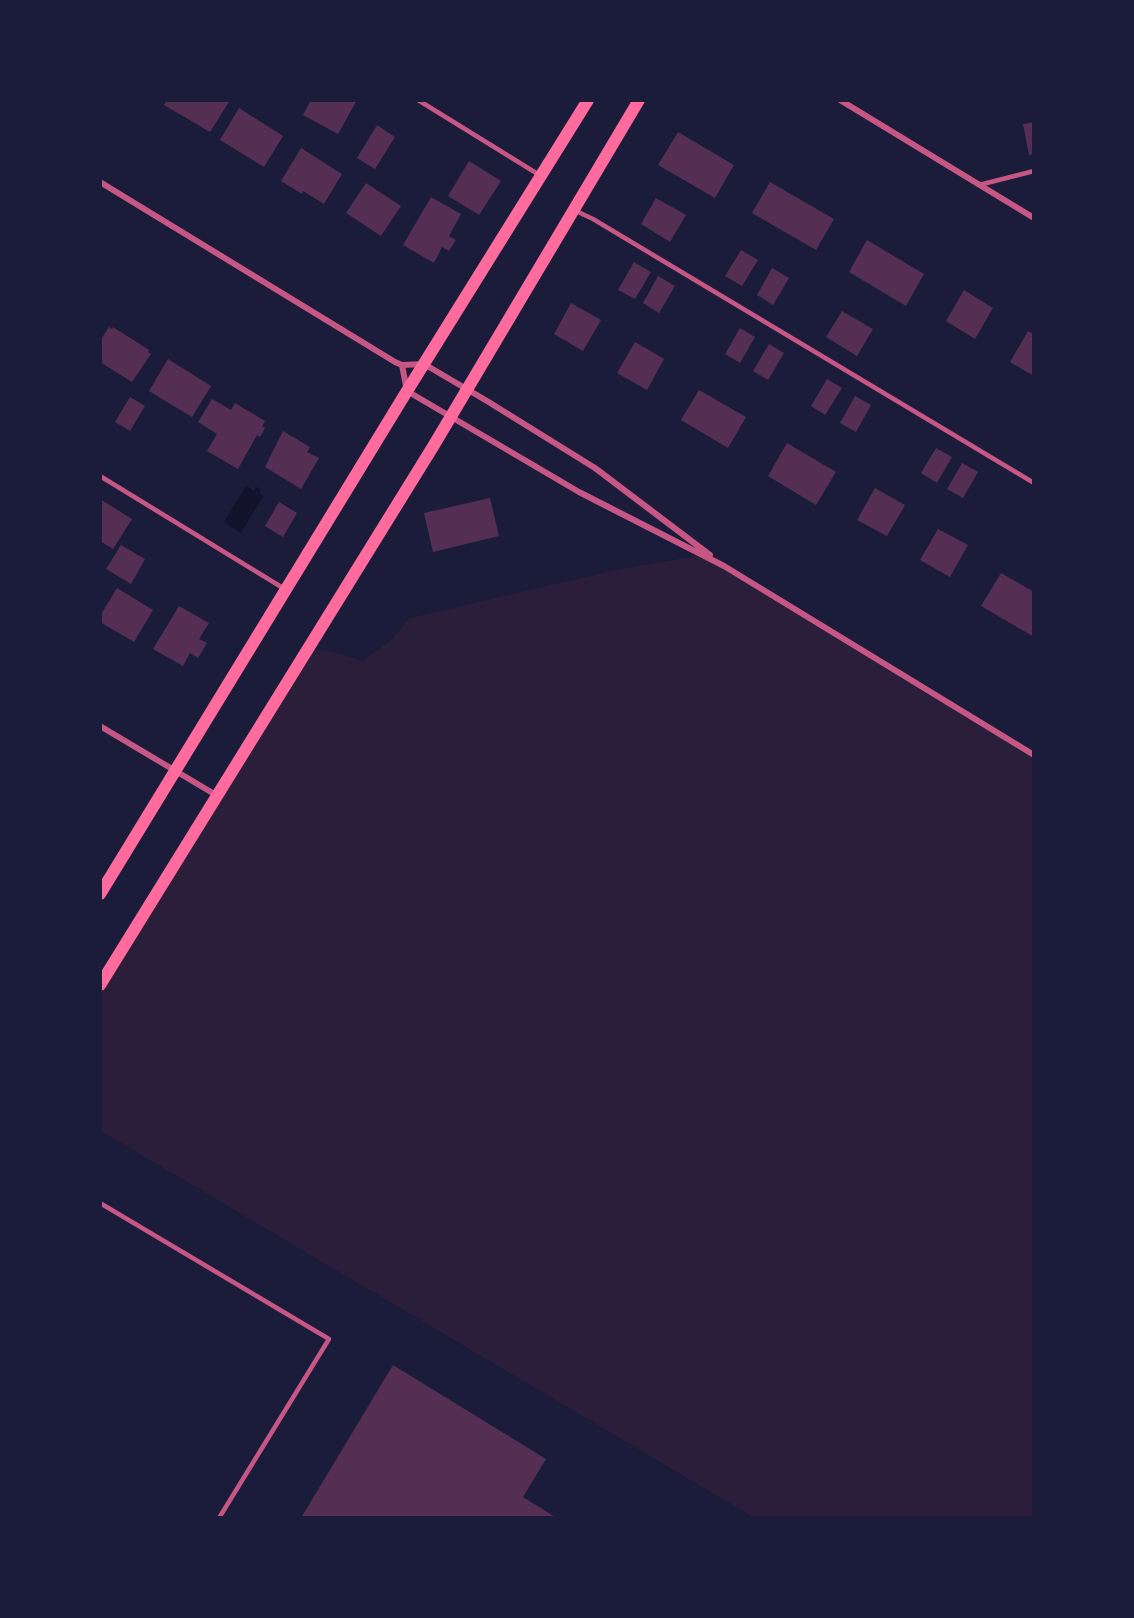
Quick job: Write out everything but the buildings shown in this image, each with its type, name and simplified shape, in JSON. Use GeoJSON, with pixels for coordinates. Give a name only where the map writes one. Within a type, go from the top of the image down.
{"type":"FeatureCollection","features":[{"type":"Feature","properties":{"kind":"main road"},"geometry":{"type":"LineString","coordinates":[[100,894],[407,391],[588,100]]}},
{"type":"Feature","properties":{"kind":"main road"},"geometry":{"type":"LineString","coordinates":[[100,985],[216,795],[310,648],[639,100]]}},
{"type":"Feature","properties":{"kind":"street"},"geometry":{"type":"LineString","coordinates":[[840,100],[1034,218]]}},
{"type":"Feature","properties":{"kind":"street"},"geometry":{"type":"LineString","coordinates":[[100,182],[402,365],[424,364],[467,389],[595,468],[724,566]]}},
{"type":"Feature","properties":{"kind":"street"},"geometry":{"type":"LineString","coordinates":[[402,365],[407,391],[579,492],[724,566],[1034,755]]}},
{"type":"Feature","properties":{"kind":"street"},"geometry":{"type":"LineString","coordinates":[[100,726],[216,795]]}},
{"type":"Feature","properties":{"kind":"lane"},"geometry":{"type":"LineString","coordinates":[[418,100],[541,176]]}},
{"type":"Feature","properties":{"kind":"lane"},"geometry":{"type":"LineString","coordinates":[[979,185],[1034,171]]}},
{"type":"Feature","properties":{"kind":"lane"},"geometry":{"type":"LineString","coordinates":[[574,210],[593,219],[1034,483]]}},
{"type":"Feature","properties":{"kind":"lane"},"geometry":{"type":"LineString","coordinates":[[100,476],[286,590]]}},
{"type":"Feature","properties":{"kind":"lane"},"geometry":{"type":"LineString","coordinates":[[100,1203],[329,1339],[219,1518]]}},
{"type":"Feature","properties":{"kind":"shaded area"},"geometry":{"type":"Polygon","coordinates":[[[246,486],[254,490],[256,487],[261,490],[259,493],[263,496],[241,533],[224,522],[246,486]]]}},
{"type":"Feature","properties":{"kind":"shaded area"},"geometry":{"type":"Polygon","coordinates":[[[702,555],[1033,755],[1033,1517],[753,1517],[101,1131],[100,985],[310,648],[334,652],[363,661],[390,641],[410,618],[620,569],[702,555]]]}}]}
